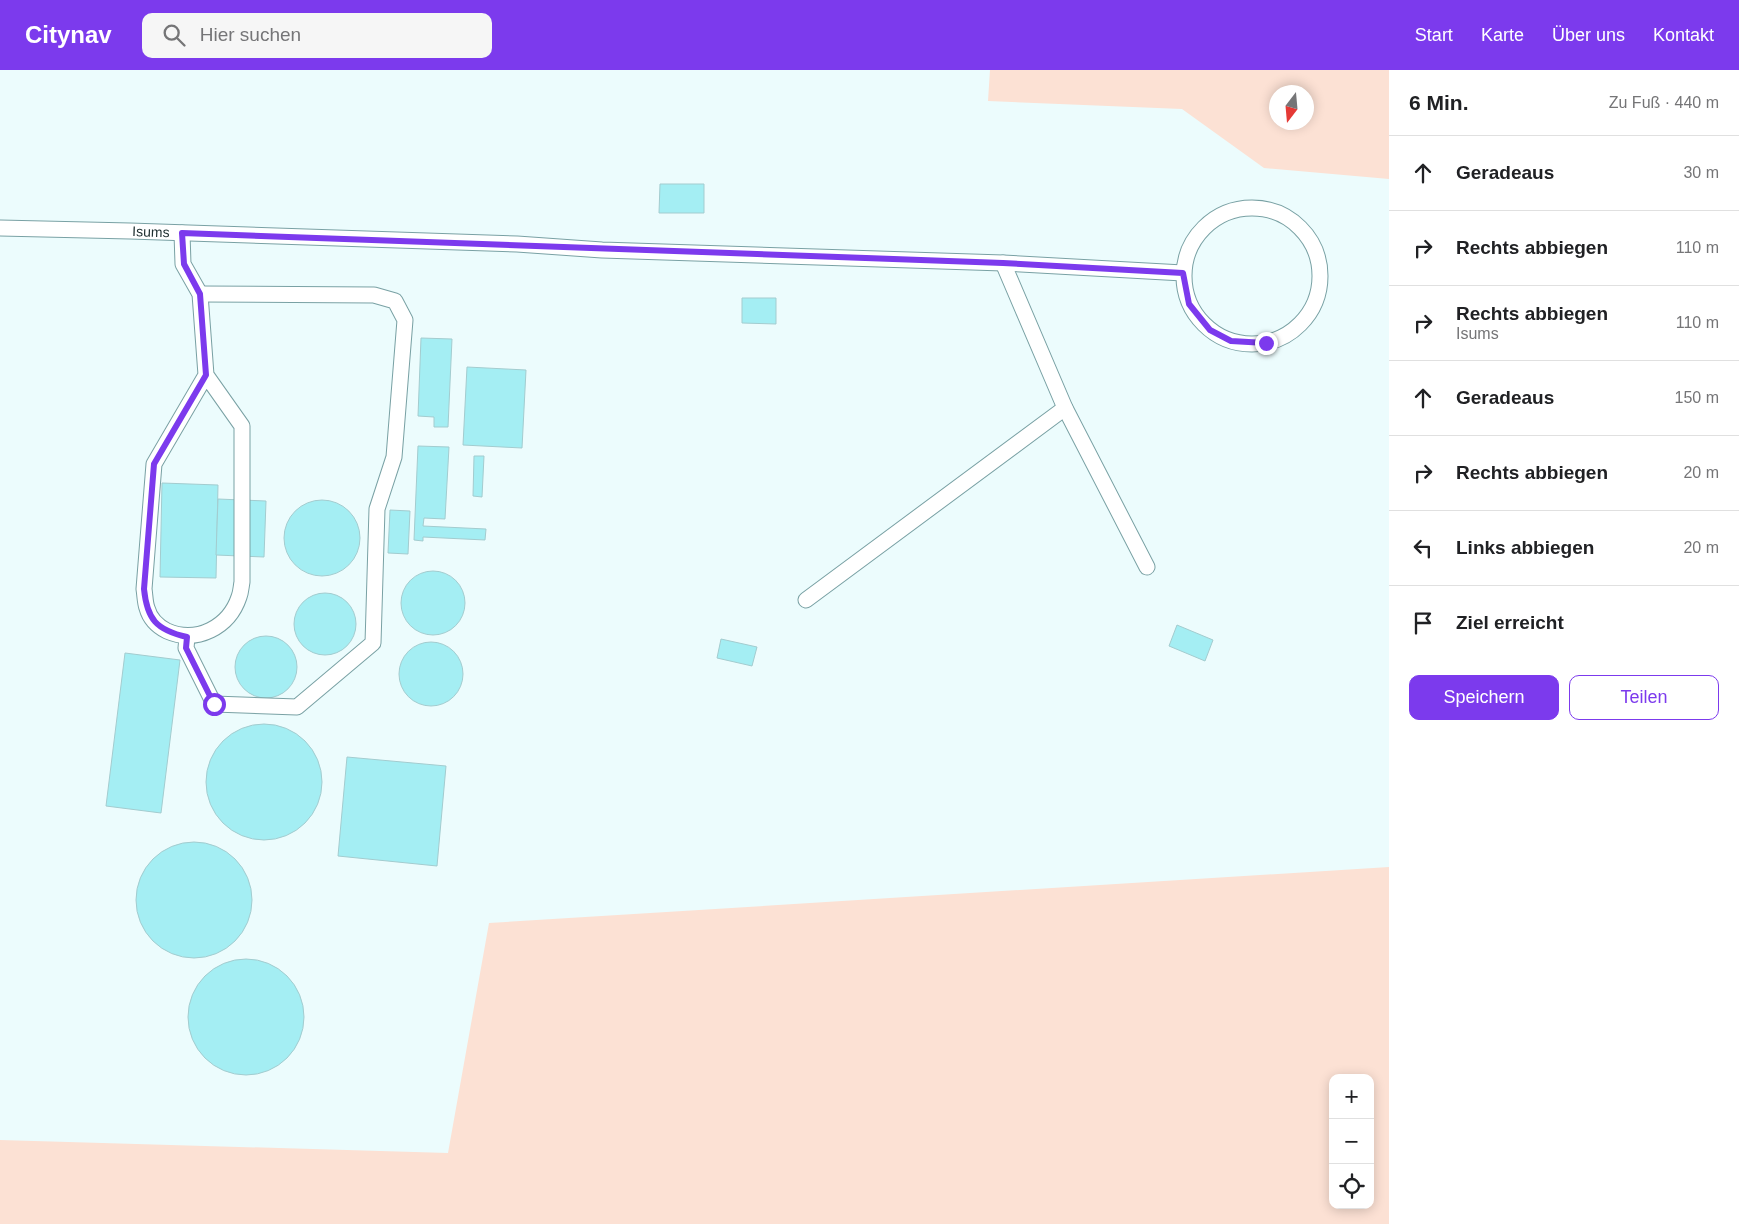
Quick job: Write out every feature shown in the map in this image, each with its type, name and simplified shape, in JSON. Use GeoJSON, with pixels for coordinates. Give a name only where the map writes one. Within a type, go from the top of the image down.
{"type":"FeatureCollection","features":[{"type":"Feature","properties":{"kind":"lane"},"geometry":{"type":"LineString","coordinates":[[1253,207],[1284,216],[1307,236],[1319,262],[1320,280],[1314,304],[1298,326],[1288,334],[1266,343],[1231,341],[1210,330],[1189,304],[1183,273],[1192,242],[1213,219],[1229,211],[1253,207]]}},
{"type":"Feature","properties":{"kind":"lane","name":"Isums"},"geometry":{"type":"LineString","coordinates":[[0,228],[517,244],[602,250],[1003,263],[1183,273]]}},
{"type":"Feature","properties":{"kind":"lane"},"geometry":{"type":"LineString","coordinates":[[182,233],[184,264],[200,294],[206,375],[242,426],[242,582],[239,598],[229,614],[216,627],[202,635],[187,637],[174,634],[160,627],[151,618],[146,607],[144,589],[154,464],[206,375]]}},
{"type":"Feature","properties":{"kind":"lane"},"geometry":{"type":"LineString","coordinates":[[1003,263],[1065,408],[1146,566]]}},
{"type":"Feature","properties":{"kind":"lane"},"geometry":{"type":"LineString","coordinates":[[187,637],[186,648],[214,704],[297,707],[373,643],[377,509],[394,457],[404,320],[394,301],[374,296],[200,294]]}},
{"type":"Feature","properties":{"kind":"lane"},"geometry":{"type":"LineString","coordinates":[[806,600],[1065,408]]}},
{"type":"Feature","properties":{"kind":"shaded area"},"geometry":{"type":"Polygon","coordinates":[[[990,70],[1389,70],[1389,179],[1264,168],[1182,109],[988,101],[990,70]]]}},
{"type":"Feature","properties":{"kind":"shaded area"},"geometry":{"type":"Polygon","coordinates":[[[1389,867],[1389,1224],[0,1224],[0,1140],[448,1153],[489,923],[1389,867]]]}},
{"type":"Feature","properties":{"kind":"building"},"geometry":{"type":"Polygon","coordinates":[[[660,184],[704,184],[704,213],[659,213],[660,184]]]}},
{"type":"Feature","properties":{"kind":"building"},"geometry":{"type":"Polygon","coordinates":[[[742,298],[776,298],[776,324],[742,323],[742,298]]]}},
{"type":"Feature","properties":{"kind":"building"},"geometry":{"type":"Polygon","coordinates":[[[421,338],[452,339],[448,427],[434,427],[434,417],[418,416],[421,338]]]}},
{"type":"Feature","properties":{"kind":"building"},"geometry":{"type":"Polygon","coordinates":[[[467,367],[526,370],[522,448],[463,445],[467,367]]]}},
{"type":"Feature","properties":{"kind":"building"},"geometry":{"type":"Polygon","coordinates":[[[418,446],[449,447],[445,519],[424,518],[423,526],[486,529],[485,540],[423,537],[423,541],[414,540],[418,446]]]}},
{"type":"Feature","properties":{"kind":"building"},"geometry":{"type":"Polygon","coordinates":[[[474,456],[484,456],[482,497],[473,496],[474,456]]]}},
{"type":"Feature","properties":{"kind":"building"},"geometry":{"type":"Polygon","coordinates":[[[162,483],[218,485],[216,578],[160,577],[162,483]]]}},
{"type":"Feature","properties":{"kind":"building"},"geometry":{"type":"Polygon","coordinates":[[[218,499],[266,501],[264,557],[216,555],[218,499]]]}},
{"type":"Feature","properties":{"kind":"building"},"geometry":{"type":"Polygon","coordinates":[[[322,500],[336,503],[349,511],[357,524],[360,538],[357,552],[349,565],[336,573],[322,576],[308,573],[295,565],[287,552],[284,538],[287,524],[295,511],[308,503],[322,500]]]}},
{"type":"Feature","properties":{"kind":"building"},"geometry":{"type":"Polygon","coordinates":[[[390,510],[410,511],[408,554],[388,553],[390,510]]]}},
{"type":"Feature","properties":{"kind":"building"},"geometry":{"type":"Polygon","coordinates":[[[433,571],[445,573],[456,580],[463,591],[465,603],[463,615],[456,626],[445,633],[433,635],[421,633],[410,626],[403,615],[401,603],[403,591],[410,580],[421,573],[433,571]]]}},
{"type":"Feature","properties":{"kind":"building"},"geometry":{"type":"Polygon","coordinates":[[[325,593],[337,595],[347,602],[354,612],[356,624],[354,636],[347,646],[337,653],[325,655],[313,653],[303,646],[296,636],[294,624],[296,612],[303,602],[313,595],[325,593]]]}},
{"type":"Feature","properties":{"kind":"building"},"geometry":{"type":"Polygon","coordinates":[[[1177,625],[1213,640],[1205,661],[1169,646],[1177,625]]]}},
{"type":"Feature","properties":{"kind":"building"},"geometry":{"type":"Polygon","coordinates":[[[266,636],[278,638],[288,645],[295,655],[297,667],[295,679],[288,689],[278,696],[266,698],[254,696],[244,689],[237,679],[235,667],[237,655],[244,645],[254,638],[266,636]]]}},
{"type":"Feature","properties":{"kind":"building"},"geometry":{"type":"Polygon","coordinates":[[[721,639],[757,647],[752,666],[717,658],[721,639]]]}},
{"type":"Feature","properties":{"kind":"building"},"geometry":{"type":"Polygon","coordinates":[[[431,642],[443,644],[454,651],[461,662],[463,674],[461,686],[454,697],[443,704],[431,706],[419,704],[408,697],[401,686],[399,674],[401,662],[408,651],[419,644],[431,642]]]}},
{"type":"Feature","properties":{"kind":"building"},"geometry":{"type":"Polygon","coordinates":[[[125,653],[180,660],[161,813],[106,806],[125,653]]]}},
{"type":"Feature","properties":{"kind":"building"},"geometry":{"type":"Polygon","coordinates":[[[264,724],[286,728],[305,741],[318,760],[322,782],[318,804],[305,823],[286,836],[264,840],[242,836],[223,823],[210,804],[206,782],[210,760],[223,741],[242,728],[264,724]]]}},
{"type":"Feature","properties":{"kind":"building"},"geometry":{"type":"Polygon","coordinates":[[[347,757],[446,766],[437,866],[338,856],[347,757]]]}},
{"type":"Feature","properties":{"kind":"building"},"geometry":{"type":"Polygon","coordinates":[[[194,842],[216,846],[235,859],[248,878],[252,900],[248,922],[235,941],[216,954],[194,958],[172,954],[153,941],[140,922],[136,900],[140,878],[153,859],[172,846],[194,842]]]}},
{"type":"Feature","properties":{"kind":"building"},"geometry":{"type":"Polygon","coordinates":[[[246,959],[268,963],[287,976],[300,995],[304,1017],[300,1039],[287,1058],[268,1071],[246,1075],[224,1071],[205,1058],[192,1039],[188,1017],[192,995],[205,976],[224,963],[246,959]]]}},
{"type":"Feature","properties":{"kind":"route"},"geometry":{"type":"LineString","coordinates":[[214,704],[186,648],[187,637],[174,634],[160,627],[151,618],[146,607],[144,589],[154,464],[206,375],[200,294],[184,264],[182,233],[517,244],[602,250],[1003,263],[1183,273],[1189,304],[1210,330],[1231,341],[1266,343]]}}]}
